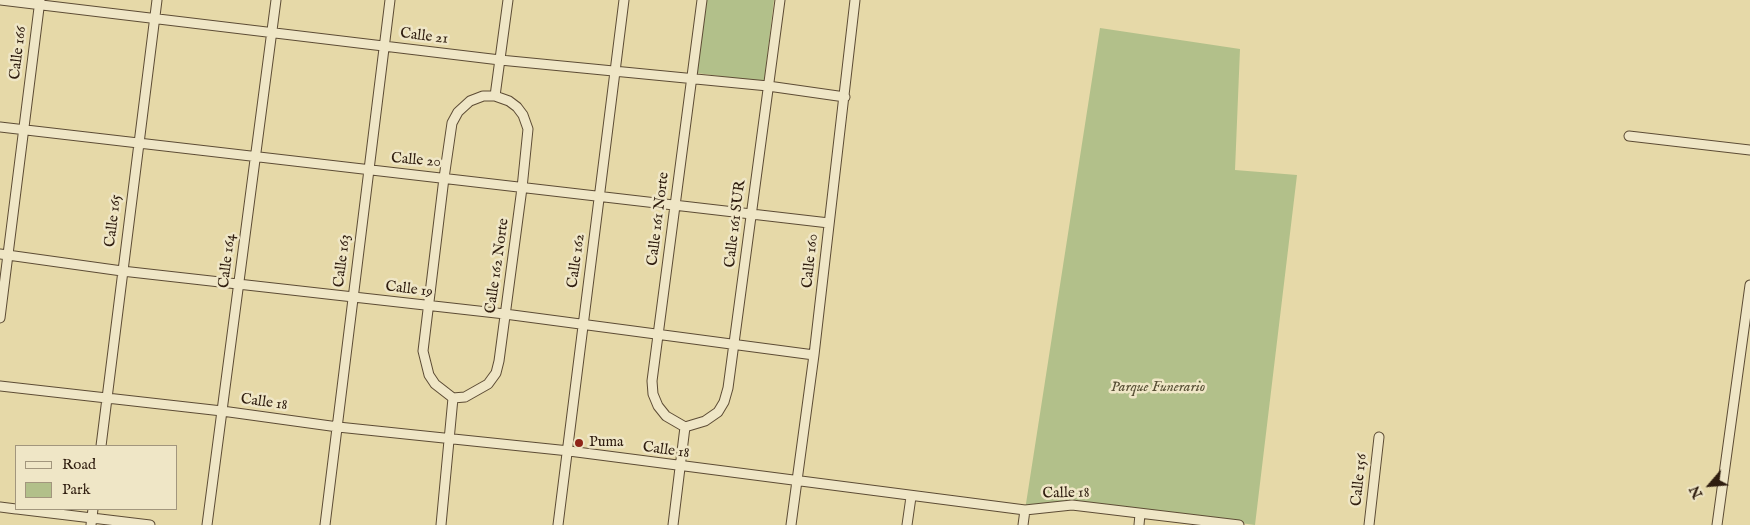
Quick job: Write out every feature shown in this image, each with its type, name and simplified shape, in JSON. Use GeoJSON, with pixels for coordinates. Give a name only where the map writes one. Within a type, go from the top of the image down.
{"type":"FeatureCollection","features":[{"type":"Feature","properties":{"kind":"street","name":"Calle 21"},"geometry":{"type":"LineString","coordinates":[[0,0],[40,2],[271,34],[614,73],[692,78],[768,86],[845,97]]}},
{"type":"Feature","properties":{"kind":"street","name":"Calle 165"},"geometry":{"type":"LineString","coordinates":[[101,445],[156,0]]}},
{"type":"Feature","properties":{"kind":"street","name":"Calle 164"},"geometry":{"type":"LineString","coordinates":[[207,525],[276,0]]}},
{"type":"Feature","properties":{"kind":"street","name":"Calle 163"},"geometry":{"type":"LineString","coordinates":[[325,525],[390,0]]}},
{"type":"Feature","properties":{"kind":"street"},"geometry":{"type":"LineString","coordinates":[[441,525],[453,398],[435,384],[425,365],[423,351],[444,178],[452,123],[458,112],[470,101],[483,96],[495,96],[508,0]]}},
{"type":"Feature","properties":{"kind":"street","name":"Calle 162"},"geometry":{"type":"LineString","coordinates":[[558,525],[569,451],[582,324],[624,0]]}},
{"type":"Feature","properties":{"kind":"street","name":"Calle 161 Norte"},"geometry":{"type":"LineString","coordinates":[[685,427],[666,416],[658,406],[653,394],[652,381],[702,0]]}},
{"type":"Feature","properties":{"kind":"street","name":"Calle 161 SUR"},"geometry":{"type":"LineString","coordinates":[[685,427],[704,421],[718,412],[724,402],[734,344],[780,0]]}},
{"type":"Feature","properties":{"kind":"street","name":"Calle 160"},"geometry":{"type":"LineString","coordinates":[[791,525],[814,355],[855,0]]}},
{"type":"Feature","properties":{"kind":"street","name":"Calle 166"},"geometry":{"type":"LineString","coordinates":[[0,318],[4,255],[40,2]]}},
{"type":"Feature","properties":{"kind":"street","name":"Calle 162 Norte"},"geometry":{"type":"LineString","coordinates":[[453,398],[465,397],[478,391],[488,384],[496,372],[505,314],[528,129],[523,115],[517,107],[510,101],[495,96]]}},
{"type":"Feature","properties":{"kind":"street","name":"Calle 20"},"geometry":{"type":"LineString","coordinates":[[0,127],[829,223]]}},
{"type":"Feature","properties":{"kind":"street"},"geometry":{"type":"LineString","coordinates":[[1629,136],[1750,150]]}},
{"type":"Feature","properties":{"kind":"street","name":"Calle 19"},"geometry":{"type":"LineString","coordinates":[[4,255],[122,271],[505,314],[814,355]]}},
{"type":"Feature","properties":{"kind":"street"},"geometry":{"type":"LineString","coordinates":[[1717,525],[1750,285]]}},
{"type":"Feature","properties":{"kind":"street","name":"Calle 18"},"geometry":{"type":"LineString","coordinates":[[0,386],[222,411],[338,427],[569,451],[796,482],[1024,510],[1072,505],[1240,525]]}},
{"type":"Feature","properties":{"kind":"street"},"geometry":{"type":"LineString","coordinates":[[673,525],[685,427]]}},
{"type":"Feature","properties":{"kind":"street","name":"Calle 156"},"geometry":{"type":"LineString","coordinates":[[1369,525],[1378,437]]}},
{"type":"Feature","properties":{"kind":"street"},"geometry":{"type":"LineString","coordinates":[[907,525],[910,496]]}},
{"type":"Feature","properties":{"kind":"street"},"geometry":{"type":"LineString","coordinates":[[0,507],[15,509]]}},
{"type":"Feature","properties":{"kind":"street"},"geometry":{"type":"LineString","coordinates":[[26,510],[150,525]]}},
{"type":"Feature","properties":{"kind":"street"},"geometry":{"type":"LineString","coordinates":[[1023,525],[1024,510]]}},
{"type":"Feature","properties":{"kind":"street"},"geometry":{"type":"LineString","coordinates":[[1139,525],[1140,514]]}},
{"type":"Feature","properties":{"kind":"green space"},"geometry":{"type":"Polygon","coordinates":[[[707,0],[774,0],[764,82],[697,73],[707,0]]]}},
{"type":"Feature","properties":{"kind":"green space","name":"Parque Funerario"},"geometry":{"type":"Polygon","coordinates":[[[1100,28],[1240,49],[1235,170],[1297,175],[1255,525],[1076,501],[1025,510],[1100,28]]]}},
{"type":"Feature","properties":{"kind":"place","name":"Puma"},"geometry":{"type":"Point","coordinates":[579,443]}}]}
